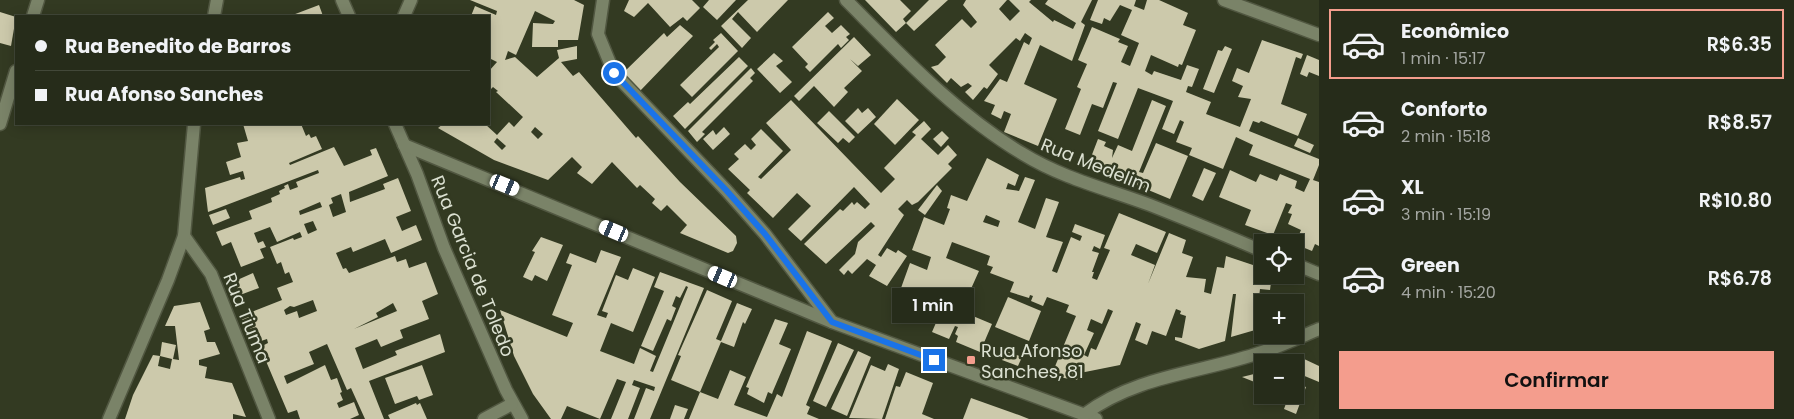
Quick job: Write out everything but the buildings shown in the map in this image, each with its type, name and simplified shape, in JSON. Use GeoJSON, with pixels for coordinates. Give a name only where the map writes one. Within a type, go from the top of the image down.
{"type":"FeatureCollection","features":[{"type":"Feature","properties":{"kind":"street"},"geometry":{"type":"LineString","coordinates":[[33,15],[38,0]]}},
{"type":"Feature","properties":{"kind":"street"},"geometry":{"type":"LineString","coordinates":[[214,15],[218,0]]}},
{"type":"Feature","properties":{"kind":"street"},"geometry":{"type":"LineString","coordinates":[[342,0],[349,15]]}},
{"type":"Feature","properties":{"kind":"street"},"geometry":{"type":"LineString","coordinates":[[404,15],[411,0]]}},
{"type":"Feature","properties":{"kind":"street"},"geometry":{"type":"LineString","coordinates":[[603,0],[598,34],[614,73],[733,197],[765,234],[832,322]]}},
{"type":"Feature","properties":{"kind":"street","name":"Rua Medelim"},"geometry":{"type":"LineString","coordinates":[[846,0],[910,64],[960,108],[1024,155],[1075,179],[1150,205],[1254,248]]}},
{"type":"Feature","properties":{"kind":"street"},"geometry":{"type":"LineString","coordinates":[[1224,0],[1319,35]]}},
{"type":"Feature","properties":{"kind":"street"},"geometry":{"type":"LineString","coordinates":[[0,124],[15,74]]}},
{"type":"Feature","properties":{"kind":"street"},"geometry":{"type":"LineString","coordinates":[[109,419],[168,280],[184,236],[194,125]]}},
{"type":"Feature","properties":{"kind":"street","name":"Rua Garcia de Toledo"},"geometry":{"type":"LineString","coordinates":[[395,125],[444,248],[512,404],[522,419]]}},
{"type":"Feature","properties":{"kind":"street"},"geometry":{"type":"LineString","coordinates":[[404,145],[832,322],[1091,417],[1105,399],[1134,387],[1261,353],[1319,329]]}},
{"type":"Feature","properties":{"kind":"street","name":"Rua Tiuma"},"geometry":{"type":"LineString","coordinates":[[184,236],[211,274],[269,419]]}},
{"type":"Feature","properties":{"kind":"street"},"geometry":{"type":"LineString","coordinates":[[1304,268],[1319,274]]}},
{"type":"Feature","properties":{"kind":"street"},"geometry":{"type":"LineString","coordinates":[[484,419],[512,404]]}},
{"type":"Feature","properties":{"kind":"place","name":"Rua Afonso Sanches, 81"},"geometry":{"type":"Point","coordinates":[971,360]}},
{"type":"Feature","properties":{"kind":"route"},"geometry":{"type":"LineString","coordinates":[[614,73],[726,190],[765,234],[832,322],[934,360]]}}]}
